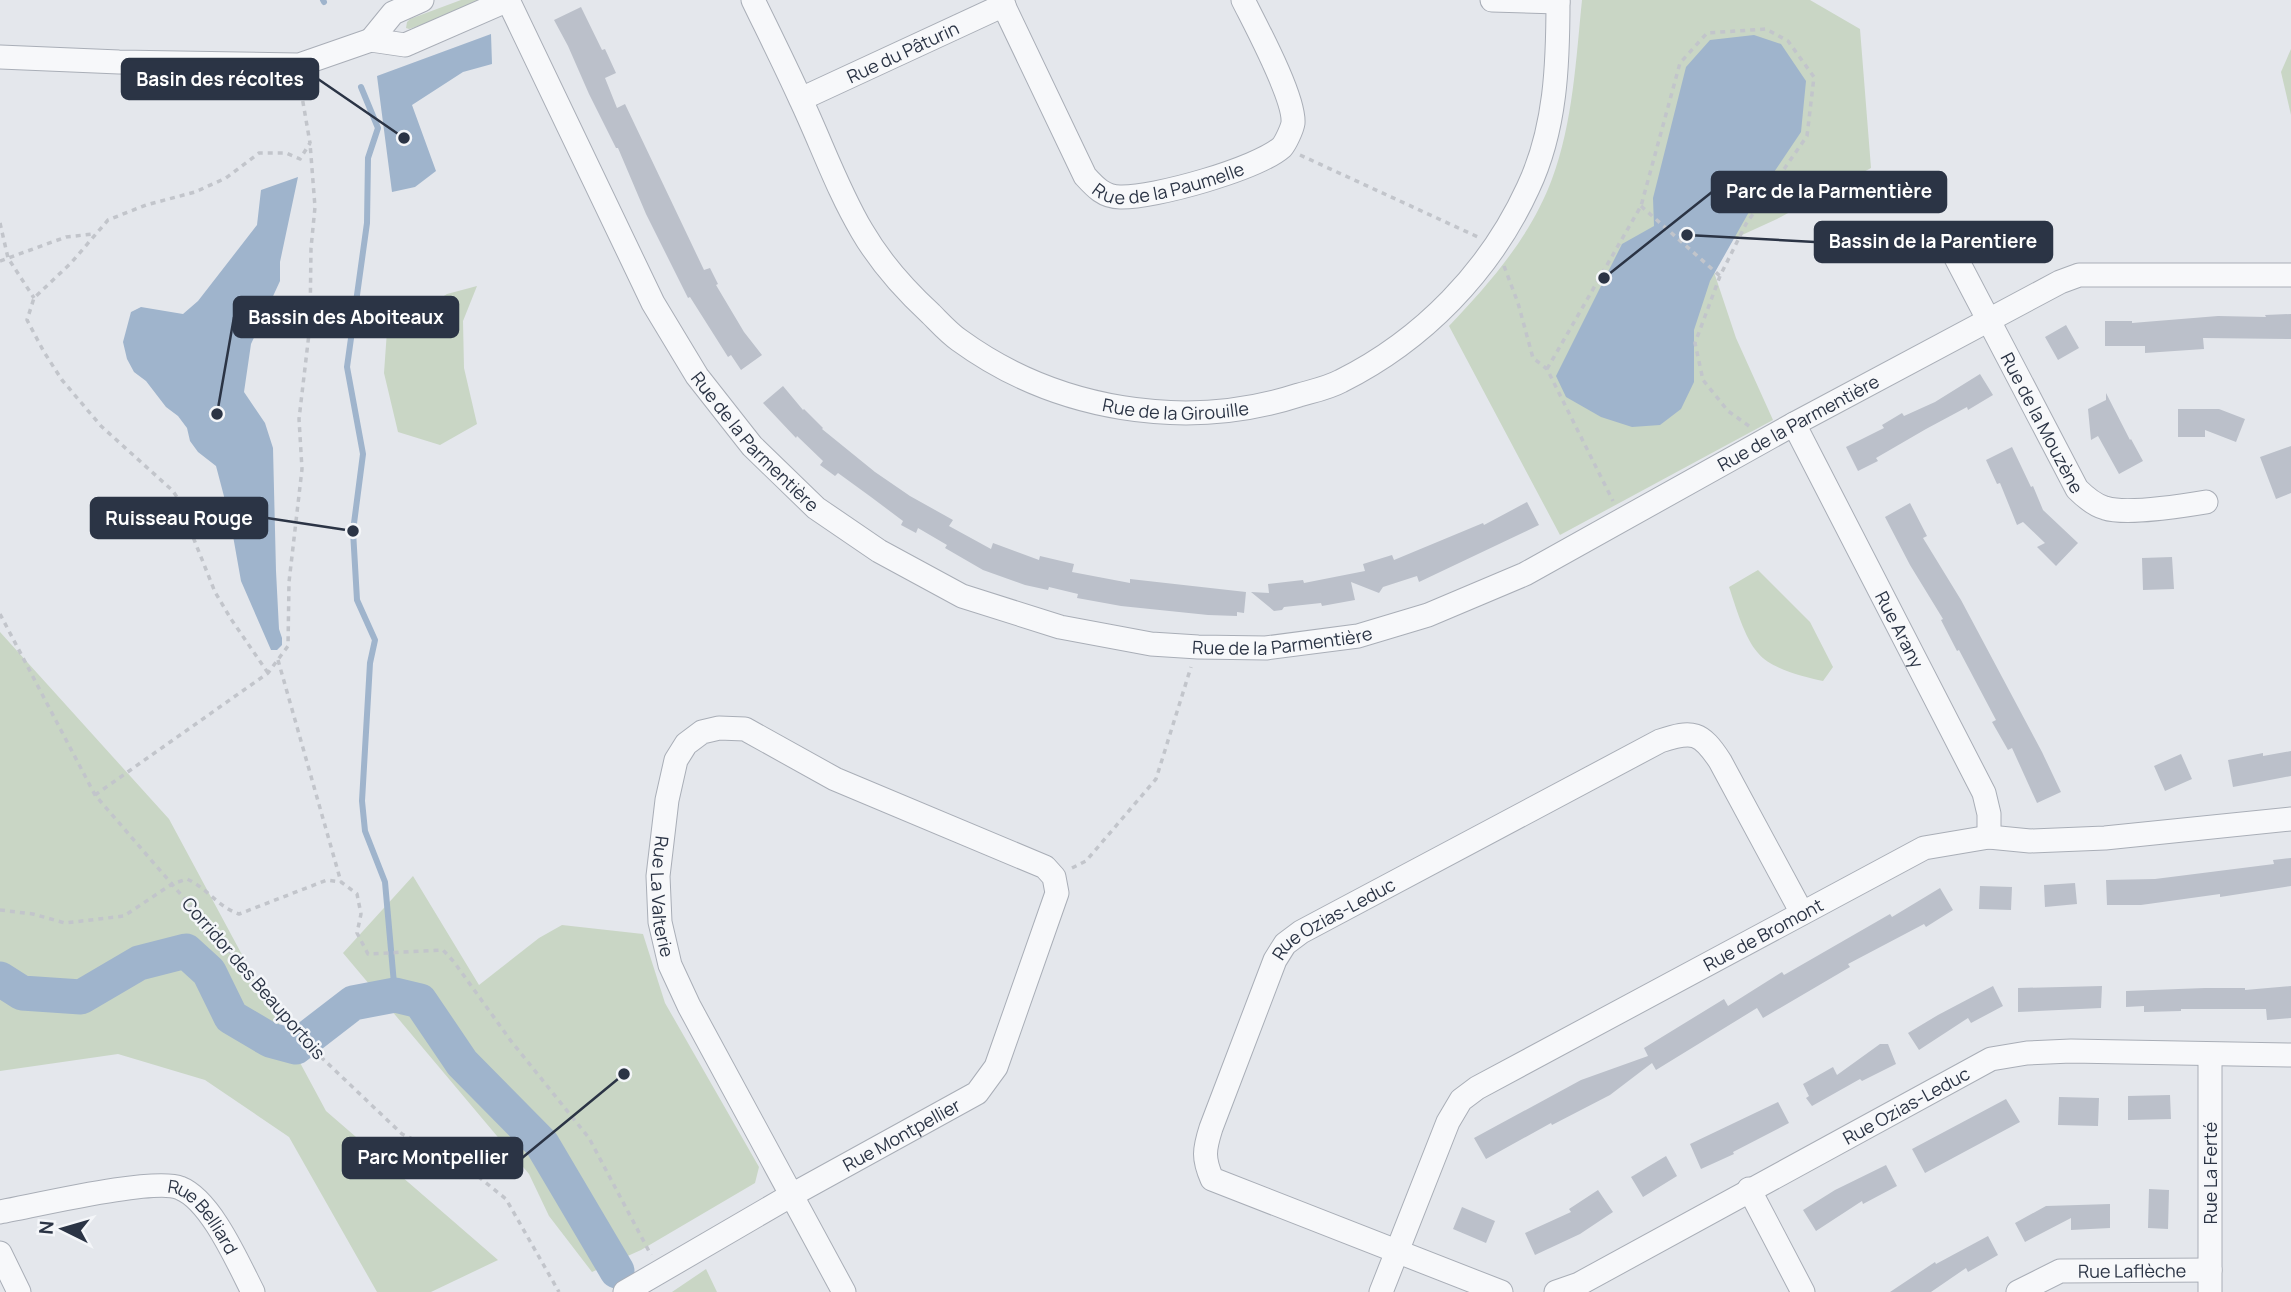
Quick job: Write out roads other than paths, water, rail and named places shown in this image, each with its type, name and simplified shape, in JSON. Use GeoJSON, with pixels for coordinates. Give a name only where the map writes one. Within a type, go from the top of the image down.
{"type":"FeatureCollection","features":[{"type":"Feature","properties":{"kind":"street"},"geometry":{"type":"LineString","coordinates":[[372,40],[393,13],[422,0]]}},
{"type":"Feature","properties":{"kind":"street"},"geometry":{"type":"LineString","coordinates":[[0,57],[299,65],[372,40],[405,45],[508,0]]}},
{"type":"Feature","properties":{"kind":"street","name":"Rue de la Parmentière"},"geometry":{"type":"LineString","coordinates":[[508,0],[653,303],[691,365],[752,446],[816,508],[879,551],[962,596],[1060,627],[1151,644],[1266,648],[1358,636],[1428,615],[1525,573],[1794,424],[2060,282],[2080,275],[2291,275]]}},
{"type":"Feature","properties":{"kind":"street","name":"Rue de la Girouille"},"geometry":{"type":"LineString","coordinates":[[753,0],[862,232],[903,288],[957,339],[1010,373],[1085,400],[1149,413],[1210,412],[1272,404],[1339,382],[1391,352],[1434,317],[1471,280],[1496,245],[1529,186],[1549,128],[1558,58],[1558,1],[1492,0]]}},
{"type":"Feature","properties":{"kind":"street","name":"Rue de la Paumelle"},"geometry":{"type":"LineString","coordinates":[[1002,2],[1085,177],[1099,191],[1118,198],[1154,194],[1212,179],[1267,156],[1283,146],[1293,124],[1290,101],[1243,0]]}},
{"type":"Feature","properties":{"kind":"street","name":"Rue du Pâturin"},"geometry":{"type":"LineString","coordinates":[[801,99],[1002,2]]}},
{"type":"Feature","properties":{"kind":"street","name":"Rue de la Mouzène"},"geometry":{"type":"LineString","coordinates":[[1944,235],[2077,489],[2092,502],[2106,509],[2160,509],[2206,502]]}},
{"type":"Feature","properties":{"kind":"street","name":"Rue Arany"},"geometry":{"type":"LineString","coordinates":[[1794,424],[1984,793],[1989,814],[1989,837]]}},
{"type":"Feature","properties":{"kind":"street","name":"Rue La Valterie"},"geometry":{"type":"LineString","coordinates":[[844,1292],[790,1196],[670,965],[660,922],[658,876],[667,800],[676,760],[686,744],[702,732],[719,728],[745,729],[835,779],[1028,859],[1045,867],[1054,877]]}},
{"type":"Feature","properties":{"kind":"street","name":"Rue Ozias-Leduc"},"geometry":{"type":"LineString","coordinates":[[1501,1292],[1212,1179],[1205,1163],[1210,1128],[1275,960],[1285,944],[1301,932],[1660,741],[1678,735],[1694,734],[1707,742],[1720,761],[1802,913]]}},
{"type":"Feature","properties":{"kind":"street","name":"Rue de Bromont"},"geometry":{"type":"LineString","coordinates":[[1381,1292],[1448,1122],[1461,1100],[1476,1088],[1924,848],[1989,837],[2030,841],[2105,838],[2291,818]]}},
{"type":"Feature","properties":{"kind":"street","name":"Rue Montpellier"},"geometry":{"type":"LineString","coordinates":[[625,1292],[790,1196],[977,1093],[996,1068],[1057,892],[1054,877]]}},
{"type":"Feature","properties":{"kind":"street","name":"Rue Ozias-Leduc"},"geometry":{"type":"LineString","coordinates":[[1556,1292],[1579,1284],[1991,1059],[2027,1052],[2071,1051],[2291,1055]]}},
{"type":"Feature","properties":{"kind":"street","name":"Rue La Ferté"},"geometry":{"type":"LineString","coordinates":[[2210,1055],[2210,1281]]}},
{"type":"Feature","properties":{"kind":"street","name":"Rue Belliard"},"geometry":{"type":"LineString","coordinates":[[0,1212],[138,1187],[163,1185],[181,1188],[207,1209],[253,1292]]}},
{"type":"Feature","properties":{"kind":"street"},"geometry":{"type":"LineString","coordinates":[[1749,1189],[1803,1292]]}},
{"type":"Feature","properties":{"kind":"street"},"geometry":{"type":"LineString","coordinates":[[0,1253],[19,1292]]}},
{"type":"Feature","properties":{"kind":"street","name":"Rue Laflèche"},"geometry":{"type":"LineString","coordinates":[[2018,1292],[2060,1271],[2210,1281]]}},
{"type":"Feature","properties":{"kind":"water"},"geometry":{"type":"Polygon","coordinates":[[[491,34],[492,64],[463,72],[412,105],[436,171],[415,187],[392,192],[377,76],[491,34]]]}},
{"type":"Feature","properties":{"kind":"water"},"geometry":{"type":"Polygon","coordinates":[[[1754,35],[1781,44],[1806,81],[1801,132],[1758,196],[1710,281],[1694,330],[1694,382],[1681,409],[1660,425],[1632,427],[1601,417],[1566,397],[1556,376],[1622,244],[1654,226],[1653,198],[1686,67],[1710,40],[1754,35]]]}},
{"type":"Feature","properties":{"kind":"water"},"geometry":{"type":"Polygon","coordinates":[[[298,177],[280,262],[280,281],[251,344],[244,392],[265,423],[273,448],[276,571],[282,645],[277,650],[271,650],[241,581],[230,519],[216,466],[198,452],[178,416],[166,407],[146,381],[134,372],[123,342],[131,312],[141,307],[183,314],[198,301],[257,225],[261,190],[298,177]]]}},
{"type":"Feature","properties":{"kind":"waterway"},"geometry":{"type":"LineString","coordinates":[[361,87],[378,128],[368,158],[367,223],[347,367],[363,454],[353,531],[357,600],[375,640],[370,663],[362,801],[365,831],[385,882],[395,995]]}},
{"type":"Feature","properties":{"kind":"waterway"},"geometry":{"type":"LineString","coordinates":[[0,979],[22,993],[81,997],[139,963],[186,951],[209,972],[231,1017],[270,1040],[296,1047],[353,1003],[395,995],[420,1001],[462,1063],[542,1144],[617,1271]]}},
{"type":"Feature","properties":{"kind":"place","name":"Basin des récoltes"},"geometry":{"type":"Point","coordinates":[404,138]}},
{"type":"Feature","properties":{"kind":"place","name":"Bassin de la Parentiere"},"geometry":{"type":"Point","coordinates":[1687,235]}},
{"type":"Feature","properties":{"kind":"place","name":"Parc de la Parmentière"},"geometry":{"type":"Point","coordinates":[1604,278]}},
{"type":"Feature","properties":{"kind":"place","name":"Bassin des Aboiteaux"},"geometry":{"type":"Point","coordinates":[217,414]}},
{"type":"Feature","properties":{"kind":"place","name":"Ruisseau Rouge"},"geometry":{"type":"Point","coordinates":[353,531]}},
{"type":"Feature","properties":{"kind":"place","name":"Parc Montpellier"},"geometry":{"type":"Point","coordinates":[624,1074]}}]}
